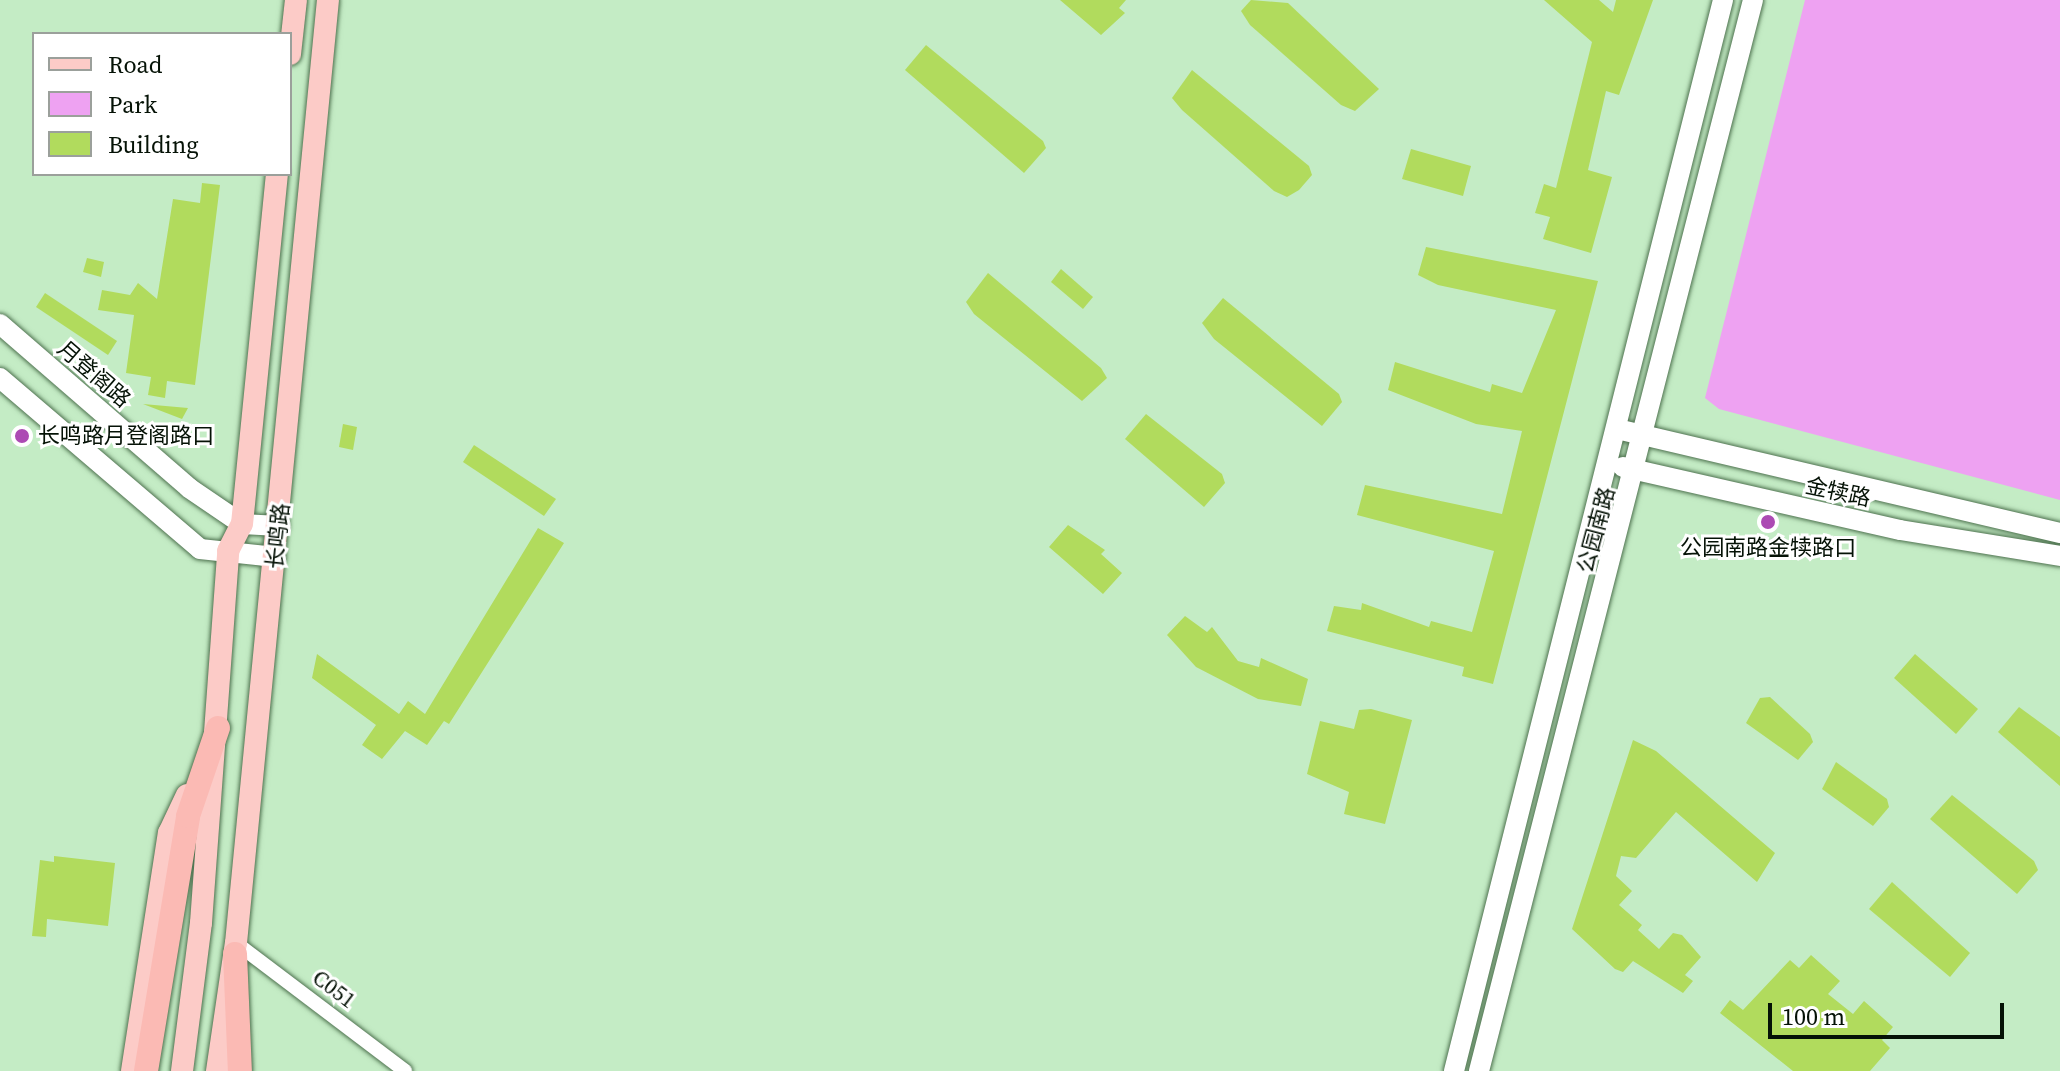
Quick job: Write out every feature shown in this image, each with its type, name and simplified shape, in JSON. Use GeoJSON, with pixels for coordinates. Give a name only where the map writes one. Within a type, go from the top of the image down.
{"type":"FeatureCollection","features":[{"type":"Feature","properties":{"kind":"highway"},"geometry":{"type":"LineString","coordinates":[[146,1071],[188,816],[218,728]]}},
{"type":"Feature","properties":{"kind":"highway"},"geometry":{"type":"LineString","coordinates":[[236,949],[240,1071]]}},
{"type":"Feature","properties":{"kind":"main road"},"geometry":{"type":"LineString","coordinates":[[292,36],[296,0]]}},
{"type":"Feature","properties":{"kind":"main road","name":"长鸣路"},"geometry":{"type":"LineString","coordinates":[[217,1071],[236,949],[328,0]]}},
{"type":"Feature","properties":{"kind":"main road","name":"公园南路"},"geometry":{"type":"LineString","coordinates":[[1454,1071],[1723,0]]}},
{"type":"Feature","properties":{"kind":"main road","name":"公园南路"},"geometry":{"type":"LineString","coordinates":[[1479,1071],[1646,435],[1753,0]]}},
{"type":"Feature","properties":{"kind":"main road","name":"长鸣路"},"geometry":{"type":"LineString","coordinates":[[182,1071],[218,728],[228,551],[242,524],[277,176]]}},
{"type":"Feature","properties":{"kind":"main road","name":"月登阁路"},"geometry":{"type":"LineString","coordinates":[[0,324],[189,488],[242,524]]}},
{"type":"Feature","properties":{"kind":"main road"},"geometry":{"type":"LineString","coordinates":[[0,378],[200,549],[276,557]]}},
{"type":"Feature","properties":{"kind":"main road","name":"金犊路"},"geometry":{"type":"LineString","coordinates":[[1617,429],[2060,533]]}},
{"type":"Feature","properties":{"kind":"main road","name":"金犊路"},"geometry":{"type":"LineString","coordinates":[[1608,463],[1886,527],[2060,556]]}},
{"type":"Feature","properties":{"kind":"main road"},"geometry":{"type":"LineString","coordinates":[[242,524],[279,526]]}},
{"type":"Feature","properties":{"kind":"main road"},"geometry":{"type":"LineString","coordinates":[[132,1071],[169,833],[218,728]]}},
{"type":"Feature","properties":{"kind":"street","name":"C051"},"geometry":{"type":"LineString","coordinates":[[236,949],[405,1071]]}},
{"type":"Feature","properties":{"kind":"green space"},"geometry":{"type":"Polygon","coordinates":[[[1805,0],[2060,0],[2060,500],[1719,409],[1705,398],[1805,0]]]}},
{"type":"Feature","properties":{"kind":"building"},"geometry":{"type":"Polygon","coordinates":[[[1060,0],[1126,0],[1119,8],[1125,13],[1101,35],[1060,0]]]}},
{"type":"Feature","properties":{"kind":"building"},"geometry":{"type":"Polygon","coordinates":[[[1251,0],[1288,3],[1379,89],[1355,111],[1341,105],[1250,25],[1241,11],[1251,0]]]}},
{"type":"Feature","properties":{"kind":"building"},"geometry":{"type":"Polygon","coordinates":[[[1544,0],[1599,0],[1613,12],[1616,0],[1653,0],[1619,95],[1606,91],[1588,170],[1612,177],[1591,253],[1543,239],[1550,217],[1535,213],[1544,184],[1556,188],[1592,42],[1544,0]]]}},
{"type":"Feature","properties":{"kind":"building"},"geometry":{"type":"Polygon","coordinates":[[[926,45],[1043,141],[1046,148],[1024,173],[905,70],[926,45]]]}},
{"type":"Feature","properties":{"kind":"building"},"geometry":{"type":"Polygon","coordinates":[[[1192,70],[1309,166],[1312,175],[1299,190],[1287,197],[1274,191],[1182,110],[1172,98],[1192,70]]]}},
{"type":"Feature","properties":{"kind":"building"},"geometry":{"type":"Polygon","coordinates":[[[1411,149],[1471,166],[1463,196],[1402,179],[1411,149]]]}},
{"type":"Feature","properties":{"kind":"building"},"geometry":{"type":"Polygon","coordinates":[[[202,183],[220,185],[195,385],[167,381],[165,398],[148,395],[151,377],[126,373],[134,315],[98,310],[102,290],[130,295],[138,283],[157,299],[173,199],[200,203],[202,183]]]}},
{"type":"Feature","properties":{"kind":"building"},"geometry":{"type":"Polygon","coordinates":[[[1426,247],[1598,281],[1493,684],[1462,676],[1464,667],[1327,631],[1334,606],[1361,610],[1362,603],[1429,627],[1431,621],[1472,632],[1494,551],[1357,515],[1365,485],[1502,514],[1522,431],[1476,424],[1388,390],[1395,362],[1490,392],[1492,384],[1522,393],[1556,310],[1438,285],[1418,275],[1426,247]]]}},
{"type":"Feature","properties":{"kind":"building"},"geometry":{"type":"Polygon","coordinates":[[[87,258],[104,262],[101,277],[83,272],[87,258]]]}},
{"type":"Feature","properties":{"kind":"building"},"geometry":{"type":"Polygon","coordinates":[[[1061,269],[1093,297],[1083,309],[1051,282],[1061,269]]]}},
{"type":"Feature","properties":{"kind":"building"},"geometry":{"type":"Polygon","coordinates":[[[988,273],[1101,368],[1107,378],[1082,401],[974,314],[966,302],[988,273]]]}},
{"type":"Feature","properties":{"kind":"building"},"geometry":{"type":"Polygon","coordinates":[[[45,293],[117,341],[108,355],[36,307],[45,293]]]}},
{"type":"Feature","properties":{"kind":"building"},"geometry":{"type":"Polygon","coordinates":[[[1223,298],[1339,394],[1342,402],[1322,426],[1214,339],[1202,323],[1223,298]]]}},
{"type":"Feature","properties":{"kind":"building"},"geometry":{"type":"Polygon","coordinates":[[[143,404],[188,408],[182,419],[143,404]]]}},
{"type":"Feature","properties":{"kind":"building"},"geometry":{"type":"Polygon","coordinates":[[[1146,414],[1222,474],[1225,483],[1204,507],[1125,439],[1146,414]]]}},
{"type":"Feature","properties":{"kind":"building"},"geometry":{"type":"Polygon","coordinates":[[[343,424],[357,427],[353,450],[339,447],[343,424]]]}},
{"type":"Feature","properties":{"kind":"building"},"geometry":{"type":"Polygon","coordinates":[[[474,445],[556,499],[544,516],[463,462],[474,445]]]}},
{"type":"Feature","properties":{"kind":"building"},"geometry":{"type":"Polygon","coordinates":[[[1068,525],[1105,550],[1101,554],[1122,573],[1103,594],[1049,547],[1068,525]]]}},
{"type":"Feature","properties":{"kind":"building"},"geometry":{"type":"Polygon","coordinates":[[[538,528],[564,543],[449,724],[444,721],[427,745],[405,731],[382,759],[362,745],[376,725],[312,678],[317,654],[399,714],[408,701],[425,714],[538,528]]]}},
{"type":"Feature","properties":{"kind":"building"},"geometry":{"type":"Polygon","coordinates":[[[1185,616],[1207,632],[1212,627],[1238,661],[1259,667],[1261,658],[1308,679],[1301,706],[1258,699],[1196,667],[1167,635],[1185,616]]]}},
{"type":"Feature","properties":{"kind":"building"},"geometry":{"type":"Polygon","coordinates":[[[1915,654],[1978,709],[1956,734],[1894,678],[1915,654]]]}},
{"type":"Feature","properties":{"kind":"building"},"geometry":{"type":"Polygon","coordinates":[[[1770,697],[1810,734],[1813,742],[1798,760],[1746,723],[1760,698],[1770,697]]]}},
{"type":"Feature","properties":{"kind":"building"},"geometry":{"type":"Polygon","coordinates":[[[2019,707],[2060,737],[2060,786],[1998,732],[2019,707]]]}},
{"type":"Feature","properties":{"kind":"building"},"geometry":{"type":"Polygon","coordinates":[[[1371,709],[1412,720],[1385,824],[1344,814],[1349,792],[1307,774],[1320,721],[1354,729],[1359,710],[1371,709]]]}},
{"type":"Feature","properties":{"kind":"building"},"geometry":{"type":"Polygon","coordinates":[[[1633,740],[1656,751],[1775,853],[1757,882],[1676,812],[1636,858],[1621,856],[1616,876],[1632,891],[1619,905],[1642,925],[1638,930],[1659,949],[1673,933],[1682,935],[1701,957],[1685,975],[1693,981],[1683,993],[1633,961],[1623,972],[1615,969],[1572,929],[1633,740]]]}},
{"type":"Feature","properties":{"kind":"building"},"geometry":{"type":"Polygon","coordinates":[[[1836,762],[1887,799],[1889,807],[1873,826],[1822,789],[1836,762]]]}},
{"type":"Feature","properties":{"kind":"building"},"geometry":{"type":"Polygon","coordinates":[[[1952,795],[2034,861],[2038,870],[2017,894],[1930,819],[1952,795]]]}},
{"type":"Feature","properties":{"kind":"building"},"geometry":{"type":"Polygon","coordinates":[[[54,856],[115,863],[108,926],[47,919],[46,937],[32,936],[40,860],[54,862],[54,856]]]}},
{"type":"Feature","properties":{"kind":"building"},"geometry":{"type":"Polygon","coordinates":[[[1892,882],[1970,953],[1950,977],[1869,909],[1892,882]]]}},
{"type":"Feature","properties":{"kind":"building"},"geometry":{"type":"Polygon","coordinates":[[[1811,955],[1840,981],[1828,994],[1853,1014],[1864,1001],[1893,1027],[1882,1040],[1890,1048],[1870,1071],[1793,1071],[1720,1013],[1730,1000],[1743,1010],[1790,960],[1799,968],[1811,955]]]}},
{"type":"Feature","properties":{"kind":"place","name":"长鸣路月登阁路口"},"geometry":{"type":"Point","coordinates":[22,436]}},
{"type":"Feature","properties":{"kind":"place","name":"公园南路金犊路口"},"geometry":{"type":"Point","coordinates":[1768,522]}}]}
